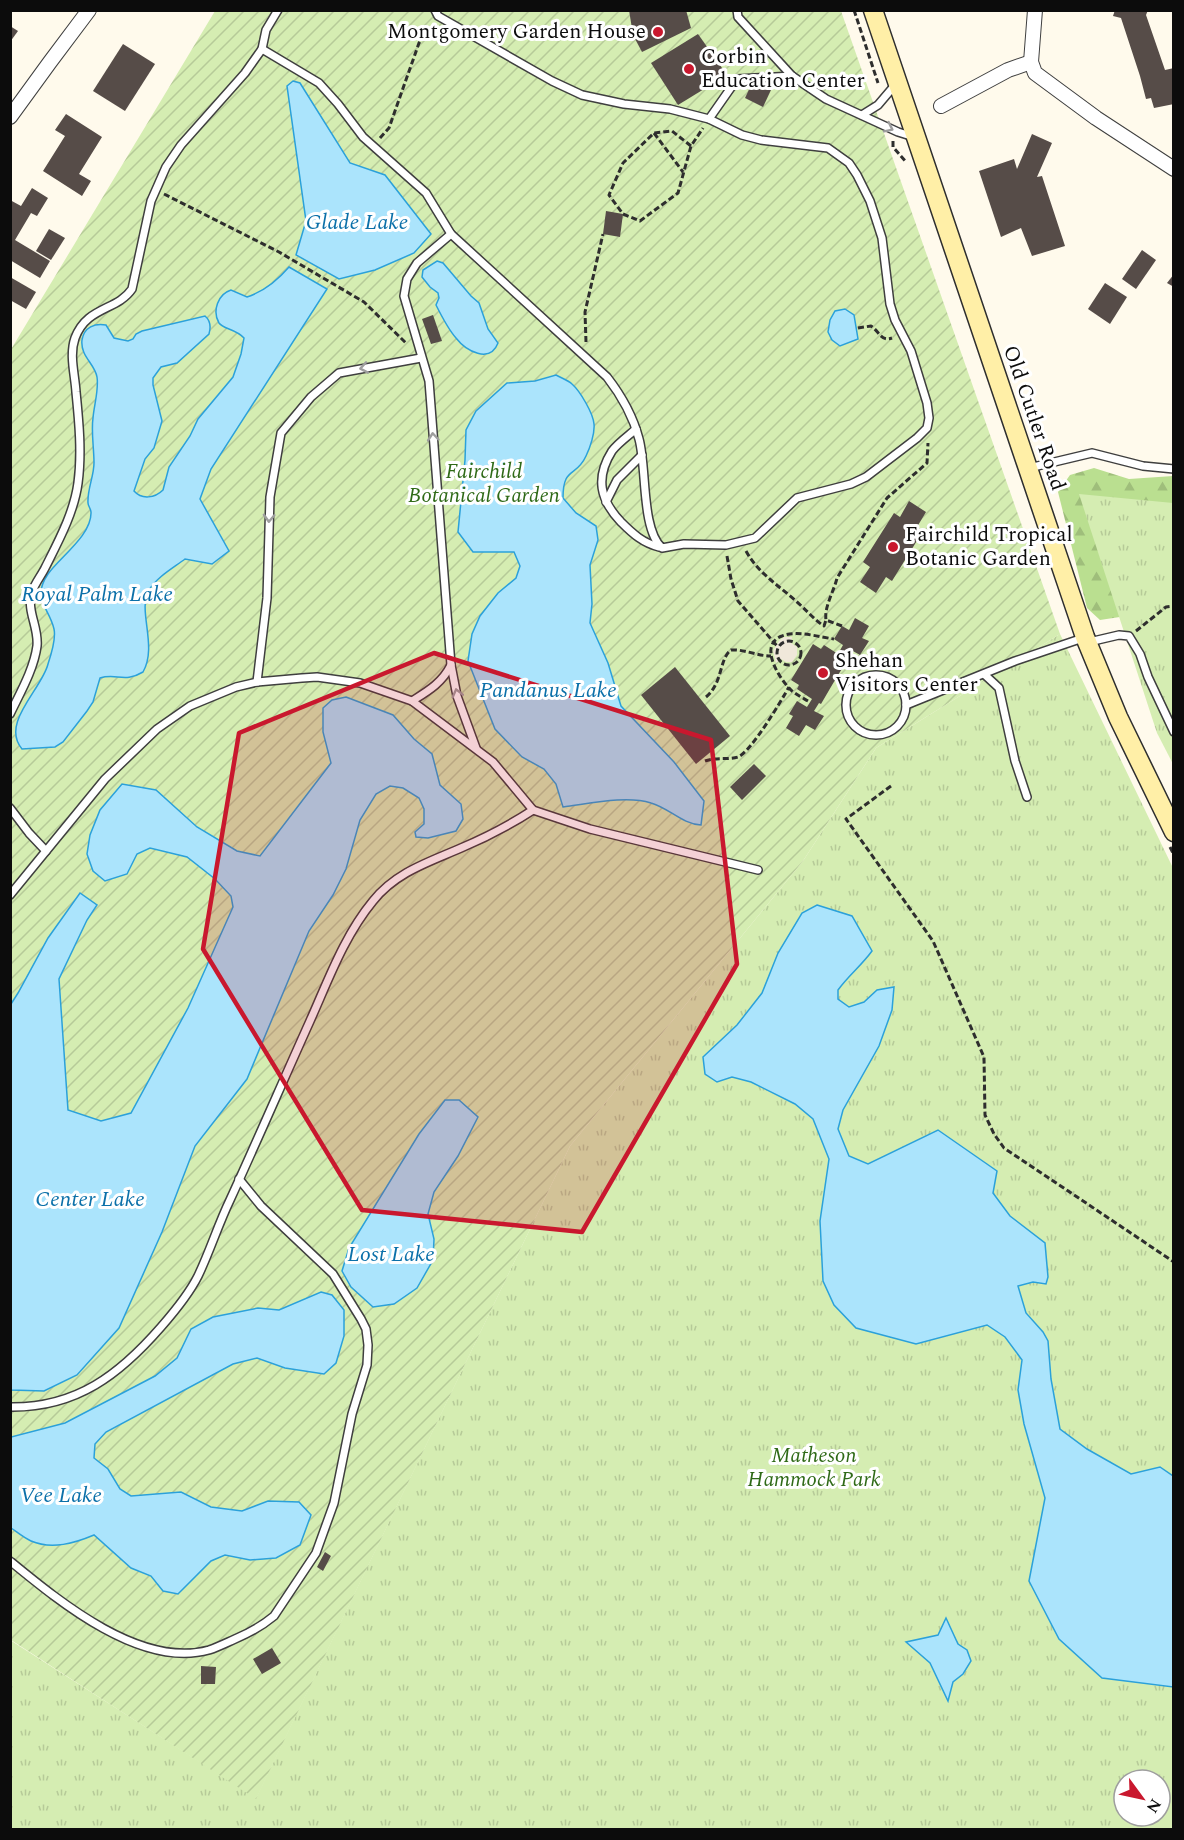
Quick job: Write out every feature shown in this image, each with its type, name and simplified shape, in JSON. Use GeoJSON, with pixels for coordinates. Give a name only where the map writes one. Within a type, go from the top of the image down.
{"type":"FeatureCollection","features":[{"type":"Feature","properties":{"kind":"main road","name":"Old Cutler Road"},"geometry":{"type":"LineString","coordinates":[[873,10],[1086,640],[1118,717],[1173,832]]}},
{"type":"Feature","properties":{"kind":"street"},"geometry":{"type":"LineString","coordinates":[[10,117],[89,10]]}},
{"type":"Feature","properties":{"kind":"street"},"geometry":{"type":"LineString","coordinates":[[1035,10],[1031,62],[1035,73],[1096,118],[1173,169]]}},
{"type":"Feature","properties":{"kind":"street"},"geometry":{"type":"LineString","coordinates":[[941,106],[1008,69],[1031,62]]}},
{"type":"Feature","properties":{"kind":"lane"},"geometry":{"type":"LineString","coordinates":[[10,714],[37,646],[30,608],[32,592],[64,529],[78,485],[80,443],[73,369],[74,341],[79,329],[92,315],[125,297],[132,289],[149,209],[166,167],[181,145],[245,73],[262,50],[266,30],[278,10]]}},
{"type":"Feature","properties":{"kind":"lane"},"geometry":{"type":"LineString","coordinates":[[737,10],[738,17],[792,76],[826,99],[916,138]]}},
{"type":"Feature","properties":{"kind":"lane"},"geometry":{"type":"LineString","coordinates":[[436,13],[552,81],[582,95],[624,104],[670,109],[709,119],[751,138],[824,147],[837,153],[849,163],[863,187],[878,223],[884,251],[890,304],[911,351],[927,403],[929,422],[925,431],[892,458],[851,484],[797,498],[759,536],[726,545],[684,544],[662,548],[649,545],[635,536],[603,497],[601,482],[612,451],[636,429]]}},
{"type":"Feature","properties":{"kind":"lane"},"geometry":{"type":"LineString","coordinates":[[262,50],[319,83],[363,138],[426,193],[451,234],[602,372],[614,386],[636,429],[642,455],[649,525],[656,543],[662,548]]}},
{"type":"Feature","properties":{"kind":"lane"},"geometry":{"type":"LineString","coordinates":[[709,119],[737,79],[792,76]]}},
{"type":"Feature","properties":{"kind":"lane"},"geometry":{"type":"LineString","coordinates":[[862,115],[878,105],[897,83]]}},
{"type":"Feature","properties":{"kind":"lane"},"geometry":{"type":"LineString","coordinates":[[451,234],[421,258],[410,274],[406,284],[405,304],[429,381],[451,665],[457,696],[477,748]]}},
{"type":"Feature","properties":{"kind":"lane"},"geometry":{"type":"LineString","coordinates":[[257,682],[267,598],[270,496],[281,433],[311,397],[339,373],[421,358]]}},
{"type":"Feature","properties":{"kind":"lane"},"geometry":{"type":"LineString","coordinates":[[1027,469],[1092,453],[1143,466],[1173,470]]}},
{"type":"Feature","properties":{"kind":"lane"},"geometry":{"type":"LineString","coordinates":[[606,502],[617,480],[642,455]]}},
{"type":"Feature","properties":{"kind":"lane"},"geometry":{"type":"LineString","coordinates":[[906,705],[1015,661],[1086,640],[1119,635],[1130,636],[1173,732]]}},
{"type":"Feature","properties":{"kind":"lane"},"geometry":{"type":"LineString","coordinates":[[412,701],[435,687],[447,674],[451,665]]}},
{"type":"Feature","properties":{"kind":"lane"},"geometry":{"type":"LineString","coordinates":[[876,675],[889,678],[900,686],[904,692],[906,705],[905,715],[900,723],[885,734],[876,735],[858,729],[849,716],[847,703],[854,686],[864,678],[876,675]]}},
{"type":"Feature","properties":{"kind":"lane"},"geometry":{"type":"LineString","coordinates":[[985,675],[999,688],[1014,761],[1027,797]]}},
{"type":"Feature","properties":{"kind":"lane"},"geometry":{"type":"LineString","coordinates":[[10,896],[105,779],[157,729],[202,700],[236,687],[257,682],[317,677],[360,683],[412,701],[493,762],[533,810],[590,829],[758,870]]}},
{"type":"Feature","properties":{"kind":"lane"},"geometry":{"type":"LineString","coordinates":[[10,808],[46,851]]}},
{"type":"Feature","properties":{"kind":"lane"},"geometry":{"type":"LineString","coordinates":[[10,1407],[47,1403],[90,1389],[117,1371],[148,1342],[175,1311],[198,1277],[252,1148],[346,941],[373,901],[390,884],[418,865],[498,831],[533,810]]}},
{"type":"Feature","properties":{"kind":"lane"},"geometry":{"type":"LineString","coordinates":[[10,1562],[82,1614],[118,1635],[139,1645],[176,1652],[208,1650],[245,1635],[267,1622],[274,1616],[311,1562],[334,1503],[351,1414],[367,1365],[367,1336],[361,1319],[333,1274],[277,1222],[239,1179]]}},
{"type":"Feature","properties":{"kind":"path"},"geometry":{"type":"LineString","coordinates":[[854,10],[879,84]]}},
{"type":"Feature","properties":{"kind":"path"},"geometry":{"type":"LineString","coordinates":[[373,146],[389,128],[419,44],[436,13]]}},
{"type":"Feature","properties":{"kind":"path"},"geometry":{"type":"LineString","coordinates":[[691,146],[672,131],[654,133],[623,163],[609,195],[623,214],[640,221],[678,193],[691,146],[709,119]]}},
{"type":"Feature","properties":{"kind":"path"},"geometry":{"type":"LineString","coordinates":[[654,133],[684,173]]}},
{"type":"Feature","properties":{"kind":"path"},"geometry":{"type":"LineString","coordinates":[[156,189],[279,252],[364,302],[421,358]]}},
{"type":"Feature","properties":{"kind":"path"},"geometry":{"type":"LineString","coordinates":[[587,359],[585,312],[603,234]]}},
{"type":"Feature","properties":{"kind":"path"},"geometry":{"type":"LineString","coordinates":[[858,328],[871,326],[882,337],[888,339],[901,332]]}},
{"type":"Feature","properties":{"kind":"path"},"geometry":{"type":"LineString","coordinates":[[743,542],[750,558],[769,579],[824,626],[825,611],[837,578],[886,498],[927,463],[928,449],[925,431]]}},
{"type":"Feature","properties":{"kind":"path"},"geometry":{"type":"LineString","coordinates":[[726,545],[731,579],[738,601],[778,647]]}},
{"type":"Feature","properties":{"kind":"path"},"geometry":{"type":"LineString","coordinates":[[1130,636],[1166,607],[1173,606]]}},
{"type":"Feature","properties":{"kind":"path"},"geometry":{"type":"LineString","coordinates":[[826,620],[842,626]]}},
{"type":"Feature","properties":{"kind":"path"},"geometry":{"type":"LineString","coordinates":[[808,701],[780,677],[771,656],[773,643],[779,637],[788,634],[834,639]]}},
{"type":"Feature","properties":{"kind":"path"},"geometry":{"type":"LineString","coordinates":[[786,641],[797,644],[801,650],[801,660],[790,665],[782,664],[777,657],[778,647],[786,641]]}},
{"type":"Feature","properties":{"kind":"path"},"geometry":{"type":"LineString","coordinates":[[706,697],[720,677],[724,657],[731,650],[771,656]]}},
{"type":"Feature","properties":{"kind":"path"},"geometry":{"type":"LineString","coordinates":[[705,761],[712,758],[738,757],[743,753],[789,687]]}},
{"type":"Feature","properties":{"kind":"path"},"geometry":{"type":"LineString","coordinates":[[891,786],[846,819],[933,941],[984,1057],[986,1115],[994,1134],[1004,1148],[1173,1262]]}},
{"type":"Feature","properties":{"kind":"highlighted area"},"geometry":{"type":"Polygon","coordinates":[[[434,653],[711,740],[737,964],[582,1232],[362,1210],[203,949],[239,733],[434,653]]]}},
{"type":"Feature","properties":{"kind":"green space","name":"Fairchild Botanical Garden"},"geometry":{"type":"Polygon","coordinates":[[[215,11],[841,11],[1060,634],[876,748],[803,861],[570,1146],[256,1799],[11,1640],[10,351],[215,11]]]}},
{"type":"Feature","properties":{"kind":"green space"},"geometry":{"type":"Polygon","coordinates":[[[1094,468],[1129,479],[1173,476],[1173,613],[1133,615],[1100,620],[1087,608],[1058,492],[1070,475],[1094,468]]]}},
{"type":"Feature","properties":{"kind":"green space"},"geometry":{"type":"Polygon","coordinates":[[[1079,494],[1173,503],[1173,764],[1157,733],[1079,494]]]}},
{"type":"Feature","properties":{"kind":"green space","name":"Matheson Hammock Park"},"geometry":{"type":"Polygon","coordinates":[[[1060,634],[1173,868],[1173,1829],[11,1829],[10,1640],[256,1798],[570,1146],[803,861],[876,748],[1060,634]]]}},
{"type":"Feature","properties":{"kind":"shaded area"},"geometry":{"type":"Polygon","coordinates":[[[784,637],[792,637],[791,643],[797,647],[797,655],[792,662],[781,659],[776,663],[773,651],[784,637]]]}},
{"type":"Feature","properties":{"kind":"water","name":"Glade Lake"},"geometry":{"type":"Polygon","coordinates":[[[293,81],[300,83],[350,163],[385,175],[431,234],[414,253],[375,270],[339,279],[296,255],[306,221],[287,86],[293,81]]]}},
{"type":"Feature","properties":{"kind":"water"},"geometry":{"type":"Polygon","coordinates":[[[437,261],[443,263],[479,303],[488,329],[498,343],[489,353],[472,351],[460,343],[445,323],[436,305],[439,298],[438,293],[422,277],[423,270],[437,261]]]}},
{"type":"Feature","properties":{"kind":"water","name":"Royal Palm Lake"},"geometry":{"type":"Polygon","coordinates":[[[289,267],[327,289],[211,469],[200,499],[229,551],[212,564],[185,559],[156,581],[146,598],[149,651],[143,672],[131,677],[100,678],[93,702],[63,742],[55,747],[22,749],[17,739],[16,728],[19,717],[44,674],[54,642],[52,621],[41,597],[43,583],[53,567],[81,537],[90,521],[88,498],[94,468],[92,423],[97,382],[96,372],[83,351],[82,340],[85,332],[94,325],[106,325],[114,338],[128,341],[142,331],[205,316],[209,322],[209,334],[177,363],[161,367],[153,378],[162,421],[154,448],[145,459],[134,491],[141,496],[152,496],[163,490],[169,467],[190,436],[198,419],[233,377],[241,354],[244,338],[221,325],[217,318],[216,308],[220,299],[231,290],[247,297],[253,295],[270,285],[289,267]]]}},
{"type":"Feature","properties":{"kind":"water"},"geometry":{"type":"Polygon","coordinates":[[[845,309],[854,315],[858,339],[840,346],[832,340],[828,332],[830,320],[835,311],[845,309]]]}},
{"type":"Feature","properties":{"kind":"water","name":"Pandanus Lake"},"geometry":{"type":"Polygon","coordinates":[[[556,375],[570,383],[579,392],[589,408],[594,424],[588,453],[565,481],[563,498],[576,513],[596,526],[598,540],[590,565],[592,604],[590,623],[608,663],[621,706],[674,762],[704,801],[701,825],[688,822],[658,805],[641,801],[607,801],[563,807],[556,784],[544,769],[522,757],[495,729],[468,661],[472,634],[480,616],[498,593],[516,578],[520,566],[514,552],[473,552],[458,532],[466,430],[476,411],[507,383],[535,381],[556,375]]]}},
{"type":"Feature","properties":{"kind":"water","name":"Center Lake"},"geometry":{"type":"Polygon","coordinates":[[[346,697],[393,715],[414,739],[432,754],[440,785],[461,804],[463,819],[456,831],[428,838],[416,837],[415,832],[424,824],[424,809],[419,798],[403,788],[390,786],[376,794],[360,820],[346,869],[333,895],[309,931],[247,1079],[195,1146],[162,1232],[119,1328],[77,1375],[44,1391],[11,1390],[11,1004],[48,938],[80,893],[97,905],[87,920],[59,979],[68,1110],[101,1121],[131,1113],[188,1008],[233,907],[231,896],[215,879],[187,857],[150,848],[137,854],[127,874],[105,881],[93,871],[87,854],[90,835],[100,810],[122,784],[156,790],[197,827],[237,851],[260,856],[331,763],[323,732],[323,708],[332,700],[346,697]]]}},
{"type":"Feature","properties":{"kind":"water"},"geometry":{"type":"Polygon","coordinates":[[[817,905],[852,916],[872,951],[838,990],[838,999],[849,1007],[864,1002],[877,990],[894,987],[892,1010],[879,1046],[843,1110],[838,1129],[849,1156],[868,1164],[938,1130],[997,1171],[993,1193],[1010,1216],[1045,1243],[1048,1277],[1046,1284],[1033,1282],[1018,1286],[1026,1313],[1048,1341],[1051,1379],[1060,1429],[1087,1449],[1131,1474],[1160,1467],[1173,1476],[1173,1687],[1102,1678],[1059,1639],[1029,1581],[1045,1498],[1024,1424],[1018,1390],[1022,1360],[1005,1337],[987,1325],[916,1344],[856,1328],[834,1305],[823,1281],[820,1221],[829,1159],[813,1119],[795,1104],[751,1082],[732,1077],[717,1082],[705,1074],[703,1057],[737,1025],[762,993],[778,953],[802,913],[817,905]]]}},
{"type":"Feature","properties":{"kind":"water","name":"Lost Lake"},"geometry":{"type":"Polygon","coordinates":[[[445,1100],[459,1100],[478,1117],[458,1156],[434,1192],[428,1214],[434,1239],[433,1260],[417,1288],[394,1304],[373,1307],[351,1287],[342,1271],[349,1248],[419,1134],[445,1100]]]}},
{"type":"Feature","properties":{"kind":"water","name":"Vee Lake"},"geometry":{"type":"Polygon","coordinates":[[[321,1292],[332,1295],[344,1310],[344,1336],[336,1363],[324,1374],[285,1368],[257,1358],[233,1364],[106,1432],[95,1444],[94,1458],[108,1469],[120,1489],[131,1496],[181,1492],[211,1507],[242,1511],[268,1501],[299,1502],[311,1515],[300,1545],[276,1558],[250,1560],[225,1555],[211,1561],[178,1594],[163,1591],[151,1576],[131,1568],[94,1535],[71,1543],[47,1545],[31,1541],[11,1528],[11,1437],[65,1423],[155,1376],[177,1358],[191,1329],[213,1317],[258,1308],[279,1310],[321,1292]]]}},
{"type":"Feature","properties":{"kind":"water"},"geometry":{"type":"Polygon","coordinates":[[[946,1618],[958,1644],[967,1650],[971,1661],[963,1674],[953,1682],[948,1701],[930,1663],[906,1642],[938,1635],[946,1618]]]}},
{"type":"Feature","properties":{"kind":"building","name":"Montgomery Garden House"},"geometry":{"type":"Polygon","coordinates":[[[629,10],[686,10],[691,28],[642,52],[633,35],[629,10]]]}},
{"type":"Feature","properties":{"kind":"building"},"geometry":{"type":"Polygon","coordinates":[[[1115,10],[1148,10],[1146,15],[1165,70],[1174,68],[1174,104],[1154,108],[1151,98],[1146,99],[1121,18],[1113,16],[1115,10]]]}},
{"type":"Feature","properties":{"kind":"building"},"geometry":{"type":"Polygon","coordinates":[[[10,26],[18,31],[10,42],[10,26]]]}},
{"type":"Feature","properties":{"kind":"building","name":"Corbin Education Center"},"geometry":{"type":"Polygon","coordinates":[[[698,34],[727,75],[678,105],[651,63],[698,34]]]}},
{"type":"Feature","properties":{"kind":"building"},"geometry":{"type":"Polygon","coordinates":[[[123,44],[155,64],[125,111],[93,91],[123,44]]]}},
{"type":"Feature","properties":{"kind":"building"},"geometry":{"type":"Polygon","coordinates":[[[753,81],[771,90],[763,107],[745,98],[753,81]]]}},
{"type":"Feature","properties":{"kind":"building"},"geometry":{"type":"Polygon","coordinates":[[[66,114],[102,137],[79,174],[91,181],[82,196],[43,171],[65,136],[55,130],[66,114]]]}},
{"type":"Feature","properties":{"kind":"building"},"geometry":{"type":"Polygon","coordinates":[[[1032,134],[1052,143],[1037,177],[1042,176],[1065,246],[1032,256],[1021,228],[1001,237],[979,171],[1014,159],[1017,169],[1032,134]]]}},
{"type":"Feature","properties":{"kind":"building"},"geometry":{"type":"Polygon","coordinates":[[[32,188],[48,198],[37,216],[31,213],[15,240],[50,261],[40,278],[10,260],[10,200],[21,206],[32,188]]]}},
{"type":"Feature","properties":{"kind":"building"},"geometry":{"type":"Polygon","coordinates":[[[606,211],[623,214],[620,237],[603,234],[606,211]]]}},
{"type":"Feature","properties":{"kind":"building"},"geometry":{"type":"Polygon","coordinates":[[[49,229],[65,238],[51,260],[36,251],[49,229]]]}},
{"type":"Feature","properties":{"kind":"building"},"geometry":{"type":"Polygon","coordinates":[[[1142,250],[1156,260],[1136,289],[1122,279],[1142,250]]]}},
{"type":"Feature","properties":{"kind":"building"},"geometry":{"type":"Polygon","coordinates":[[[1174,274],[1174,287],[1167,283],[1174,274]]]}},
{"type":"Feature","properties":{"kind":"building"},"geometry":{"type":"Polygon","coordinates":[[[10,277],[36,292],[26,309],[10,300],[10,277]]]}},
{"type":"Feature","properties":{"kind":"building"},"geometry":{"type":"Polygon","coordinates":[[[1105,283],[1127,297],[1110,324],[1088,309],[1105,283]]]}},
{"type":"Feature","properties":{"kind":"building"},"geometry":{"type":"Polygon","coordinates":[[[433,315],[442,341],[431,344],[422,319],[433,315]]]}},
{"type":"Feature","properties":{"kind":"building","name":"Fairchild Tropical Botanic Garden"},"geometry":{"type":"Polygon","coordinates":[[[909,501],[926,512],[917,527],[923,531],[892,581],[886,577],[876,593],[860,582],[870,567],[863,562],[894,513],[900,517],[909,501]]]}},
{"type":"Feature","properties":{"kind":"building","name":"Shehan Visitors Center"},"geometry":{"type":"Polygon","coordinates":[[[855,618],[869,626],[862,638],[869,641],[860,655],[851,650],[846,658],[848,659],[821,704],[819,703],[814,711],[824,716],[815,730],[806,725],[799,736],[786,728],[793,716],[789,714],[797,701],[807,707],[812,699],[797,689],[799,685],[791,680],[813,644],[821,649],[824,645],[838,654],[843,645],[834,639],[842,626],[849,630],[855,618]]]}},
{"type":"Feature","properties":{"kind":"building"},"geometry":{"type":"Polygon","coordinates":[[[675,667],[730,736],[696,764],[641,695],[675,667]]]}},
{"type":"Feature","properties":{"kind":"building"},"geometry":{"type":"Polygon","coordinates":[[[754,764],[766,776],[742,800],[730,787],[754,764]]]}},
{"type":"Feature","properties":{"kind":"building"},"geometry":{"type":"Polygon","coordinates":[[[325,1552],[331,1556],[323,1571],[317,1567],[325,1552]]]}},
{"type":"Feature","properties":{"kind":"building"},"geometry":{"type":"Polygon","coordinates":[[[272,1648],[281,1663],[262,1674],[253,1659],[272,1648]]]}},
{"type":"Feature","properties":{"kind":"building"},"geometry":{"type":"Polygon","coordinates":[[[201,1666],[216,1667],[215,1684],[201,1684],[201,1666]]]}},
{"type":"Feature","properties":{"kind":"place","name":"Montgomery Garden House"},"geometry":{"type":"Point","coordinates":[658,32]}},
{"type":"Feature","properties":{"kind":"place","name":"Corbin Education Center"},"geometry":{"type":"Point","coordinates":[689,69]}},
{"type":"Feature","properties":{"kind":"place","name":"Fairchild Tropical Botanic Garden"},"geometry":{"type":"Point","coordinates":[893,547]}},
{"type":"Feature","properties":{"kind":"place","name":"Shehan Visitors Center"},"geometry":{"type":"Point","coordinates":[823,673]}}]}
